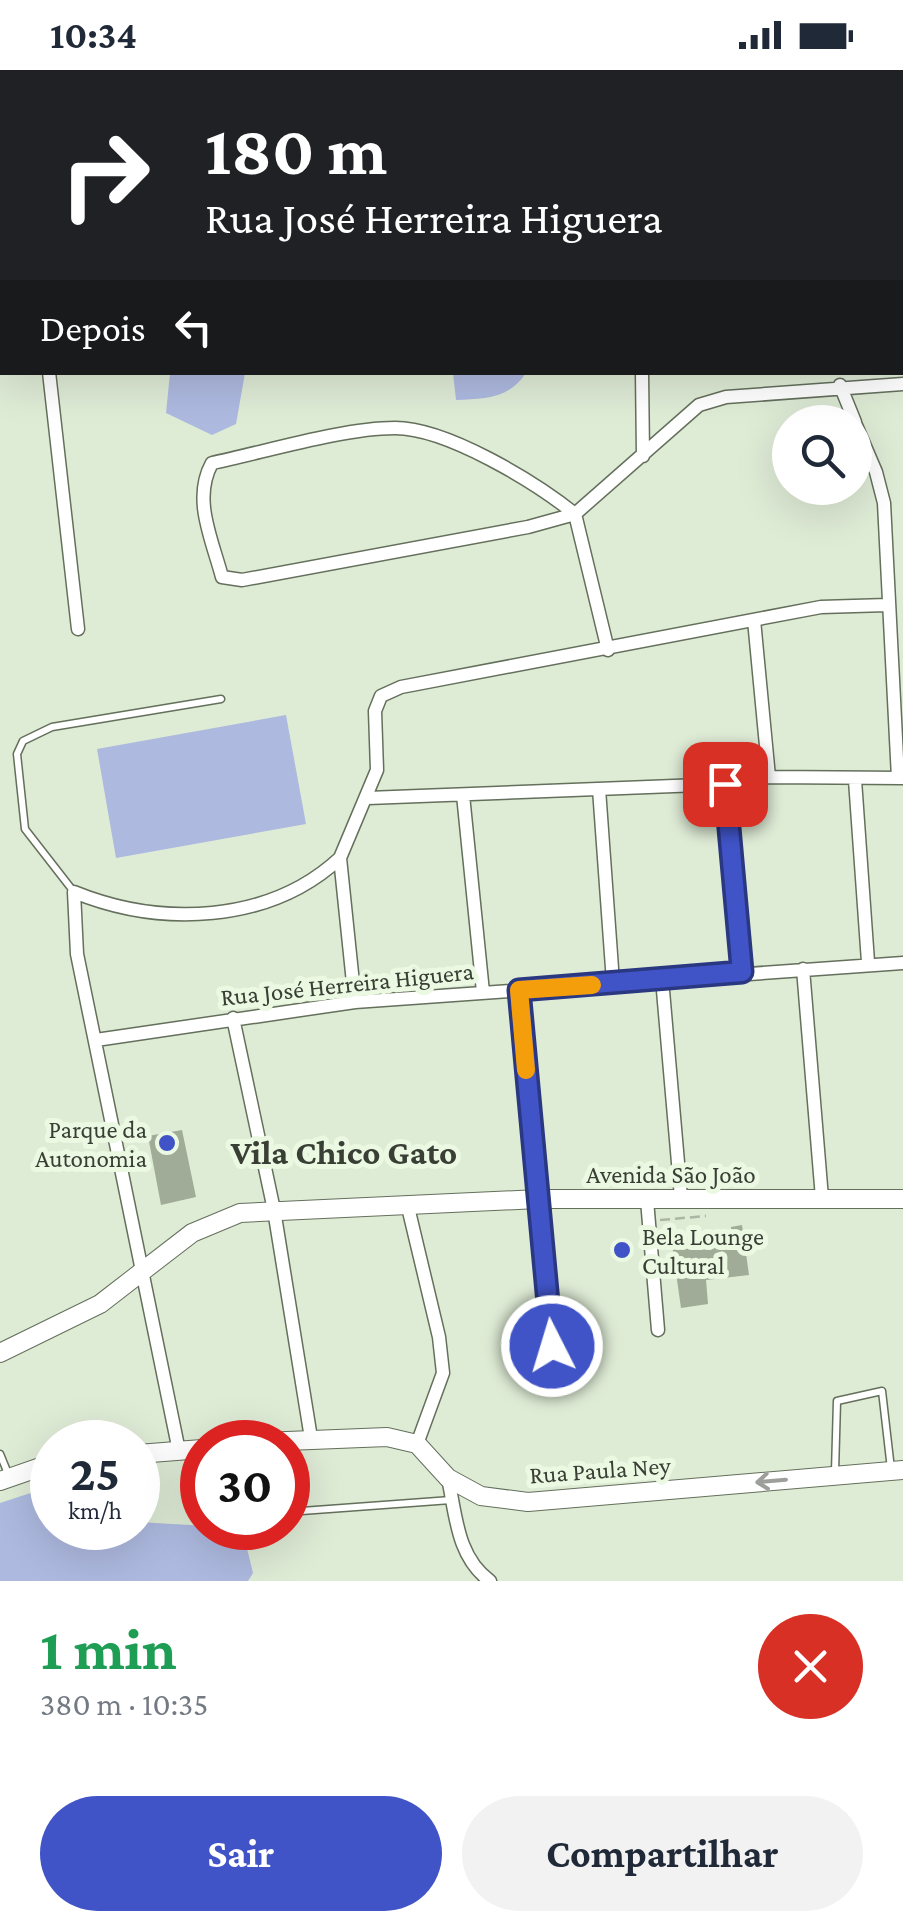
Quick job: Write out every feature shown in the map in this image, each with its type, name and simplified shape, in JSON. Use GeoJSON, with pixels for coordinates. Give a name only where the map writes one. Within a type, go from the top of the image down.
{"type":"FeatureCollection","features":[{"type":"Feature","properties":{"kind":"main road","name":"Avenida São João"},"geometry":{"type":"LineString","coordinates":[[0,1353],[100,1304],[192,1233],[215,1222],[274,1210],[538,1199],[903,1199]]}},
{"type":"Feature","properties":{"kind":"main road"},"geometry":{"type":"LineString","coordinates":[[311,1438],[388,1437],[417,1444]]}},
{"type":"Feature","properties":{"kind":"main road","name":"Rua Paula Ney"},"geometry":{"type":"LineString","coordinates":[[417,1444],[448,1478],[482,1496],[528,1502],[897,1470]]}},
{"type":"Feature","properties":{"kind":"main road"},"geometry":{"type":"LineString","coordinates":[[160,1452],[179,1451]]}},
{"type":"Feature","properties":{"kind":"main road"},"geometry":{"type":"LineString","coordinates":[[5,1479],[30,1471]]}},
{"type":"Feature","properties":{"kind":"street"},"geometry":{"type":"LineString","coordinates":[[49,375],[78,629]]}},
{"type":"Feature","properties":{"kind":"street"},"geometry":{"type":"LineString","coordinates":[[642,375],[642,456]]}},
{"type":"Feature","properties":{"kind":"street"},"geometry":{"type":"LineString","coordinates":[[608,650],[574,514],[546,490],[426,431],[393,428],[212,463],[202,481],[201,498],[222,577],[242,580],[528,528],[574,514],[698,405],[726,396],[840,385],[903,384]]}},
{"type":"Feature","properties":{"kind":"street"},"geometry":{"type":"LineString","coordinates":[[840,385],[848,405]]}},
{"type":"Feature","properties":{"kind":"street"},"geometry":{"type":"LineString","coordinates":[[368,798],[725,784],[770,777],[900,778],[884,503],[872,463]]}},
{"type":"Feature","properties":{"kind":"street"},"geometry":{"type":"LineString","coordinates":[[355,1002],[340,858],[377,770],[375,711],[382,696],[401,687],[821,607],[887,605]]}},
{"type":"Feature","properties":{"kind":"street"},"geometry":{"type":"LineString","coordinates":[[754,620],[770,777]]}},
{"type":"Feature","properties":{"kind":"street"},"geometry":{"type":"LineString","coordinates":[[855,780],[868,962]]}},
{"type":"Feature","properties":{"kind":"street"},"geometry":{"type":"LineString","coordinates":[[725,784],[742,972]]}},
{"type":"Feature","properties":{"kind":"street"},"geometry":{"type":"LineString","coordinates":[[599,790],[614,982]]}},
{"type":"Feature","properties":{"kind":"street"},"geometry":{"type":"LineString","coordinates":[[462,795],[483,992]]}},
{"type":"Feature","properties":{"kind":"street"},"geometry":{"type":"LineString","coordinates":[[179,1451],[77,954],[74,892],[106,905],[161,915],[220,913],[289,892],[340,858]]}},
{"type":"Feature","properties":{"kind":"street","name":"Rua José Herreira Higuera"},"geometry":{"type":"LineString","coordinates":[[96,1040],[355,1002],[868,962],[903,963]]}},
{"type":"Feature","properties":{"kind":"street"},"geometry":{"type":"LineString","coordinates":[[803,970],[822,1198]]}},
{"type":"Feature","properties":{"kind":"street"},"geometry":{"type":"LineString","coordinates":[[662,979],[680,1198]]}},
{"type":"Feature","properties":{"kind":"street"},"geometry":{"type":"LineString","coordinates":[[519,990],[552,1346]]}},
{"type":"Feature","properties":{"kind":"street"},"geometry":{"type":"LineString","coordinates":[[233,1018],[274,1210],[311,1438]]}},
{"type":"Feature","properties":{"kind":"street"},"geometry":{"type":"LineString","coordinates":[[647,1200],[658,1330]]}},
{"type":"Feature","properties":{"kind":"street"},"geometry":{"type":"LineString","coordinates":[[406,1203],[439,1337],[443,1374],[417,1444]]}},
{"type":"Feature","properties":{"kind":"street"},"geometry":{"type":"LineString","coordinates":[[448,1478],[470,1562],[490,1581]]}},
{"type":"Feature","properties":{"kind":"lane"},"geometry":{"type":"LineString","coordinates":[[74,892],[25,829],[17,754],[23,741],[52,727],[221,699]]}},
{"type":"Feature","properties":{"kind":"lane"},"geometry":{"type":"LineString","coordinates":[[836,1475],[836,1401],[844,1396],[882,1392],[897,1470]]}},
{"type":"Feature","properties":{"kind":"lane"},"geometry":{"type":"LineString","coordinates":[[0,1454],[5,1479]]}},
{"type":"Feature","properties":{"kind":"lane"},"geometry":{"type":"LineString","coordinates":[[310,1510],[452,1500]]}},
{"type":"Feature","properties":{"kind":"path"},"geometry":{"type":"LineString","coordinates":[[648,1220],[706,1217],[707,1198]]}},
{"type":"Feature","properties":{"kind":"shaded area"},"geometry":{"type":"Polygon","coordinates":[[[170,375],[245,375],[236,424],[212,435],[166,413],[170,375]]]}},
{"type":"Feature","properties":{"kind":"shaded area"},"geometry":{"type":"Polygon","coordinates":[[[453,375],[524,375],[504,393],[456,400],[453,375]]]}},
{"type":"Feature","properties":{"kind":"shaded area"},"geometry":{"type":"Polygon","coordinates":[[[286,715],[306,824],[116,858],[97,749],[286,715]]]}},
{"type":"Feature","properties":{"kind":"shaded area"},"geometry":{"type":"Polygon","coordinates":[[[30,1493],[30,1550],[160,1550],[160,1523],[180,1524],[180,1550],[247,1550],[253,1573],[248,1581],[0,1581],[0,1503],[30,1493]]]}},
{"type":"Feature","properties":{"kind":"building"},"geometry":{"type":"Polygon","coordinates":[[[182,1130],[196,1197],[161,1205],[148,1136],[182,1130]]]}},
{"type":"Feature","properties":{"kind":"building"},"geometry":{"type":"Polygon","coordinates":[[[742,1225],[749,1275],[706,1280],[708,1304],[681,1308],[671,1238],[731,1234],[731,1227],[742,1225]]]}},
{"type":"Feature","properties":{"kind":"slow traffic"},"geometry":{"type":"LineString","coordinates":[[526,1070],[519,990],[592,985]]}},
{"type":"Feature","properties":{"kind":"place","name":"Parque da Autonomia"},"geometry":{"type":"Point","coordinates":[167,1143]}},
{"type":"Feature","properties":{"kind":"place","name":"Bela Lounge Cultural"},"geometry":{"type":"Point","coordinates":[622,1250]}},
{"type":"Feature","properties":{"kind":"district","name":"Vila Chico Gato"},"geometry":{"type":"Point","coordinates":[344,1152]}},
{"type":"Feature","properties":{"kind":"route"},"geometry":{"type":"LineString","coordinates":[[552,1346],[519,990],[742,972],[725,784]]}}]}
